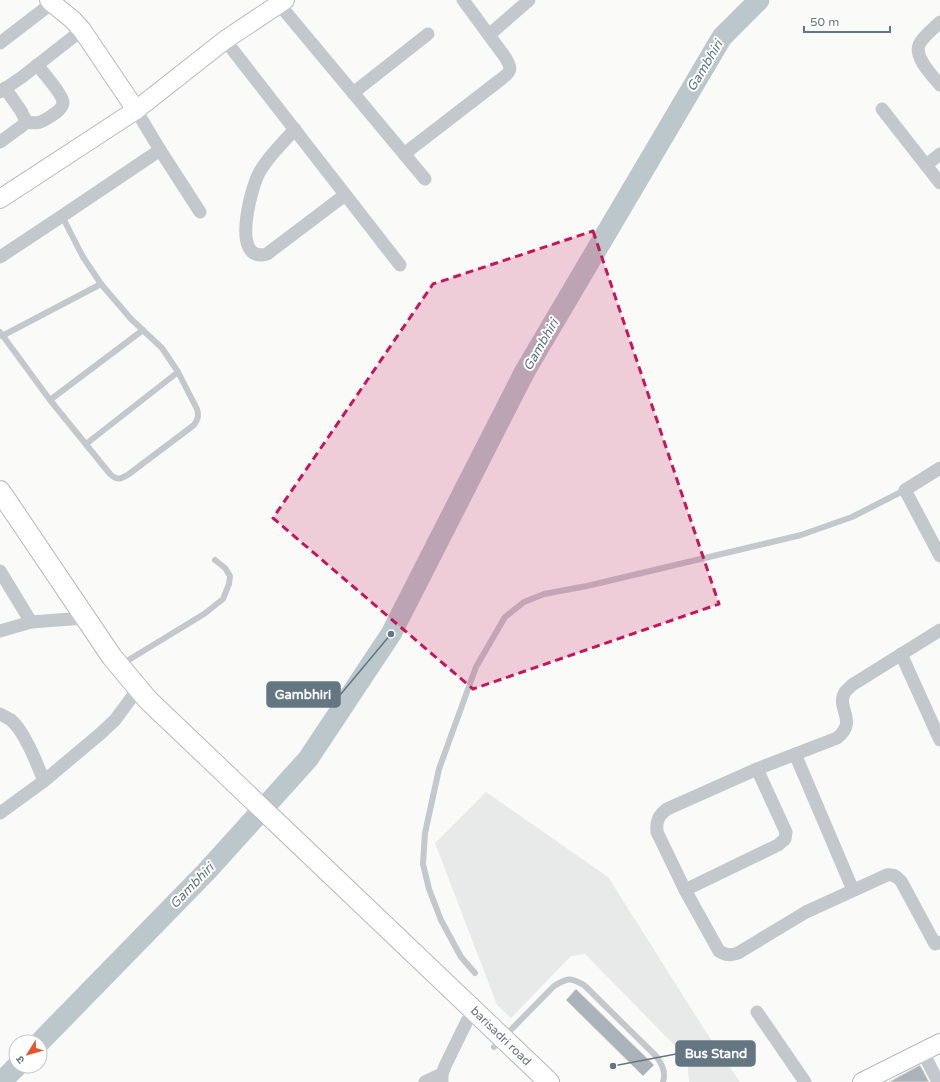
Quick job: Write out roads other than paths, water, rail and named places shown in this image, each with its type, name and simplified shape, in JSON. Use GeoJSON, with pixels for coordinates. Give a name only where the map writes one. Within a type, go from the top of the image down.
{"type":"FeatureCollection","features":[{"type":"Feature","properties":{"kind":"main road"},"geometry":{"type":"LineString","coordinates":[[69,0],[78,25],[136,110]]}},
{"type":"Feature","properties":{"kind":"main road"},"geometry":{"type":"LineString","coordinates":[[51,2],[78,25]]}},
{"type":"Feature","properties":{"kind":"main road"},"geometry":{"type":"LineString","coordinates":[[0,198],[136,110],[225,40],[282,2]]}},
{"type":"Feature","properties":{"kind":"main road"},"geometry":{"type":"LineString","coordinates":[[0,491],[116,662],[148,700],[452,998]]}},
{"type":"Feature","properties":{"kind":"main road"},"geometry":{"type":"LineString","coordinates":[[116,662],[112,666],[114,671],[132,697],[452,998]]}},
{"type":"Feature","properties":{"kind":"main road","name":"barisadri road"},"geometry":{"type":"LineString","coordinates":[[452,998],[467,1022],[499,1042],[533,1082]]}},
{"type":"Feature","properties":{"kind":"main road","name":"barisadri road"},"geometry":{"type":"LineString","coordinates":[[452,998],[499,1042],[549,1082]]}},
{"type":"Feature","properties":{"kind":"main road"},"geometry":{"type":"LineString","coordinates":[[862,1082],[940,1043]]}},
{"type":"Feature","properties":{"kind":"street"},"geometry":{"type":"LineString","coordinates":[[404,154],[508,73],[510,69],[510,65],[463,0]]}},
{"type":"Feature","properties":{"kind":"street"},"geometry":{"type":"LineString","coordinates":[[489,35],[529,0]]}},
{"type":"Feature","properties":{"kind":"street"},"geometry":{"type":"LineString","coordinates":[[0,43],[51,2]]}},
{"type":"Feature","properties":{"kind":"street"},"geometry":{"type":"LineString","coordinates":[[282,2],[353,93],[425,179]]}},
{"type":"Feature","properties":{"kind":"street"},"geometry":{"type":"LineString","coordinates":[[940,22],[921,41],[918,46],[918,51],[922,63],[940,85]]}},
{"type":"Feature","properties":{"kind":"street"},"geometry":{"type":"LineString","coordinates":[[25,122],[21,111],[3,90],[38,65],[78,25]]}},
{"type":"Feature","properties":{"kind":"street"},"geometry":{"type":"LineString","coordinates":[[353,93],[428,34]]}},
{"type":"Feature","properties":{"kind":"street"},"geometry":{"type":"LineString","coordinates":[[225,40],[400,265]]}},
{"type":"Feature","properties":{"kind":"street"},"geometry":{"type":"LineString","coordinates":[[25,122],[35,124],[46,120],[58,111],[63,102],[38,65]]}},
{"type":"Feature","properties":{"kind":"street"},"geometry":{"type":"LineString","coordinates":[[882,109],[940,183]]}},
{"type":"Feature","properties":{"kind":"street"},"geometry":{"type":"LineString","coordinates":[[136,110],[200,212]]}},
{"type":"Feature","properties":{"kind":"street"},"geometry":{"type":"LineString","coordinates":[[0,142],[22,126],[25,122]]}},
{"type":"Feature","properties":{"kind":"street"},"geometry":{"type":"LineString","coordinates":[[295,129],[267,161],[259,173],[254,186],[249,206],[246,231],[248,247],[252,253],[260,256],[267,254],[345,195]]}},
{"type":"Feature","properties":{"kind":"street"},"geometry":{"type":"LineString","coordinates":[[0,257],[160,150]]}},
{"type":"Feature","properties":{"kind":"street"},"geometry":{"type":"LineString","coordinates":[[926,165],[940,154]]}},
{"type":"Feature","properties":{"kind":"street"},"geometry":{"type":"LineString","coordinates":[[940,468],[905,490],[940,556]]}},
{"type":"Feature","properties":{"kind":"street"},"geometry":{"type":"LineString","coordinates":[[0,571],[31,622]]}},
{"type":"Feature","properties":{"kind":"street"},"geometry":{"type":"LineString","coordinates":[[0,631],[31,622],[85,618]]}},
{"type":"Feature","properties":{"kind":"street"},"geometry":{"type":"LineString","coordinates":[[940,630],[852,685],[845,692],[843,705],[847,718],[846,727],[842,734],[837,738],[757,769],[667,809],[660,815],[656,823],[656,832],[685,890],[719,951],[725,955],[738,953],[806,912],[886,875],[892,874],[897,876],[901,881],[935,944],[940,942]]}},
{"type":"Feature","properties":{"kind":"street"},"geometry":{"type":"LineString","coordinates":[[901,654],[940,740]]}},
{"type":"Feature","properties":{"kind":"street"},"geometry":{"type":"LineString","coordinates":[[0,813],[44,781],[100,734],[115,720],[132,697]]}},
{"type":"Feature","properties":{"kind":"street"},"geometry":{"type":"LineString","coordinates":[[0,714],[10,720],[17,727],[32,753],[44,781]]}},
{"type":"Feature","properties":{"kind":"street"},"geometry":{"type":"LineString","coordinates":[[795,754],[854,890]]}},
{"type":"Feature","properties":{"kind":"street"},"geometry":{"type":"LineString","coordinates":[[685,890],[778,845],[785,839],[786,832],[783,824],[757,769]]}},
{"type":"Feature","properties":{"kind":"street"},"geometry":{"type":"LineString","coordinates":[[757,1012],[805,1082]]}},
{"type":"Feature","properties":{"kind":"street"},"geometry":{"type":"LineString","coordinates":[[425,1082],[442,1078],[467,1022]]}},
{"type":"Feature","properties":{"kind":"street"},"geometry":{"type":"LineString","coordinates":[[923,1052],[938,1082]]}},
{"type":"Feature","properties":{"kind":"lane"},"geometry":{"type":"LineString","coordinates":[[62,216],[83,257],[101,284],[131,319],[162,348],[178,372],[195,404],[199,415],[198,420],[194,425],[129,474],[119,479],[110,474],[50,400],[1,334],[101,284]]}},
{"type":"Feature","properties":{"kind":"lane"},"geometry":{"type":"LineString","coordinates":[[50,400],[143,330]]}},
{"type":"Feature","properties":{"kind":"lane"},"geometry":{"type":"LineString","coordinates":[[86,444],[178,372]]}},
{"type":"Feature","properties":{"kind":"lane"},"geometry":{"type":"LineString","coordinates":[[475,974],[461,957],[441,920],[429,888],[423,864],[425,833],[439,769],[476,667],[505,617],[524,602],[544,594],[587,586],[801,535],[852,517],[905,490]]}},
{"type":"Feature","properties":{"kind":"lane"},"geometry":{"type":"LineString","coordinates":[[116,662],[204,614],[222,599],[229,584],[230,576],[225,568],[215,560]]}},
{"type":"Feature","properties":{"kind":"lane"},"geometry":{"type":"LineString","coordinates":[[499,1042],[554,986],[565,980],[575,980],[584,985],[657,1057],[663,1066],[663,1082]]}},
{"type":"Feature","properties":{"kind":"waterway","name":"Gambhiri"},"geometry":{"type":"LineString","coordinates":[[48,1034],[206,872],[308,759],[391,634],[525,371],[722,37],[759,0]]}},
{"type":"Feature","properties":{"kind":"waterway","name":"Gambhiri"},"geometry":{"type":"LineString","coordinates":[[1,1082],[9,1074]]}},
{"type":"Feature","properties":{"kind":"place","name":"Gambhiri"},"geometry":{"type":"Point","coordinates":[391,634]}},
{"type":"Feature","properties":{"kind":"place","name":"Bus Stand"},"geometry":{"type":"Point","coordinates":[613,1066]}}]}
